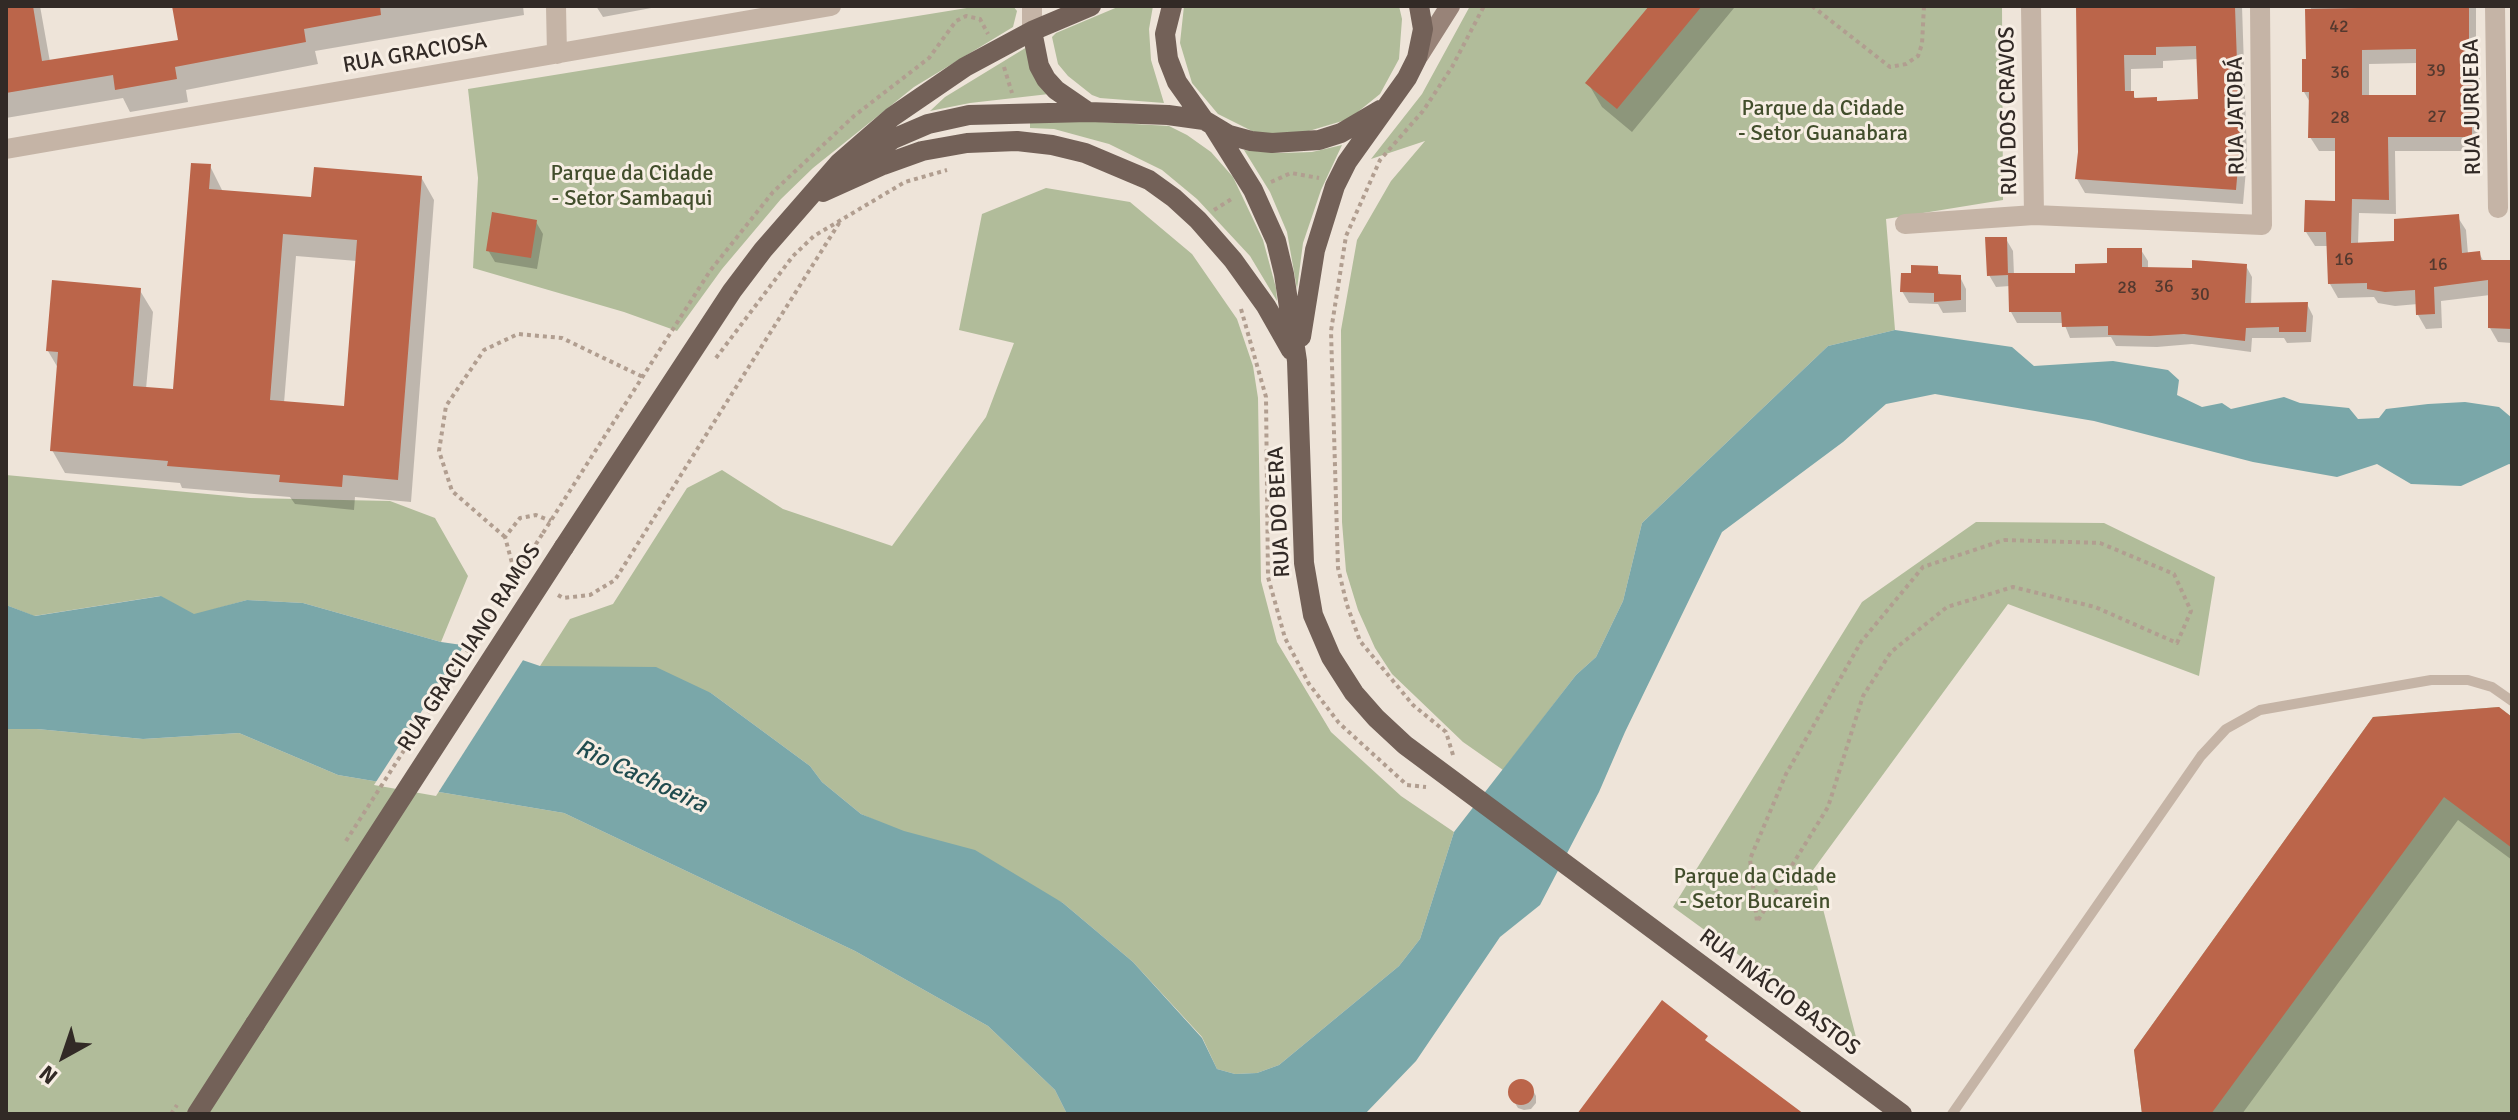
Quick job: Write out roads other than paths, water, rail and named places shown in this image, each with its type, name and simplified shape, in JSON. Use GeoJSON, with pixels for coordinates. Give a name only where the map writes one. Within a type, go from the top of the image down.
{"type":"FeatureCollection","features":[{"type":"Feature","properties":{"kind":"main road","name":"RUA DO BERA"},"geometry":{"type":"LineString","coordinates":[[1172,6],[1165,34],[1168,59],[1182,91],[1208,123],[1253,190],[1276,241],[1297,361],[1304,563],[1313,615],[1331,657],[1354,693],[1405,745],[1628,911]]}},
{"type":"Feature","properties":{"kind":"main road"},"geometry":{"type":"LineString","coordinates":[[1417,58],[1423,29],[1419,6]]}},
{"type":"Feature","properties":{"kind":"main road"},"geometry":{"type":"LineString","coordinates":[[1417,58],[1450,6]]}},
{"type":"Feature","properties":{"kind":"main road","name":"RUA GRACILIANO RAMOS"},"geometry":{"type":"LineString","coordinates":[[197,1114],[732,291],[793,215],[854,148],[892,117],[965,67],[1080,8]]}},
{"type":"Feature","properties":{"kind":"main road"},"geometry":{"type":"LineString","coordinates":[[1032,31],[1039,66],[1046,79],[1056,90],[1089,112]]}},
{"type":"Feature","properties":{"kind":"main road","name":"RUA DO BERA"},"geometry":{"type":"LineString","coordinates":[[1297,361],[1315,250],[1335,186],[1347,162],[1390,103],[1417,58]]}},
{"type":"Feature","properties":{"kind":"main road","name":"RUA GRACILIANO RAMOS"},"geometry":{"type":"LineString","coordinates":[[793,215],[893,139],[928,124],[969,115],[1089,112],[1168,115],[1208,123],[1251,141],[1298,143],[1341,133],[1390,103]]}},
{"type":"Feature","properties":{"kind":"main road"},"geometry":{"type":"LineString","coordinates":[[823,192],[922,151],[967,143],[1017,141],[1085,153],[1149,180],[1198,220],[1233,260],[1266,306],[1297,361]]}},
{"type":"Feature","properties":{"kind":"main road","name":"RUA INÁCIO BASTOS"},"geometry":{"type":"LineString","coordinates":[[1628,911],[1896,1111]]}},
{"type":"Feature","properties":{"kind":"street"},"geometry":{"type":"LineString","coordinates":[[556,6],[557,54]]}},
{"type":"Feature","properties":{"kind":"street","name":"RUA GRACIOSA"},"geometry":{"type":"LineString","coordinates":[[10,143],[557,54],[788,10],[831,6]]}},
{"type":"Feature","properties":{"kind":"street"},"geometry":{"type":"LineString","coordinates":[[1032,6],[1032,31]]}},
{"type":"Feature","properties":{"kind":"street","name":"RUA DOS CRAVOS"},"geometry":{"type":"LineString","coordinates":[[2031,6],[2034,215]]}},
{"type":"Feature","properties":{"kind":"street","name":"RUA JATOBÁ"},"geometry":{"type":"LineString","coordinates":[[2034,215],[2262,225],[2260,6]]}},
{"type":"Feature","properties":{"kind":"street","name":"RUA JURUEBA"},"geometry":{"type":"LineString","coordinates":[[2495,6],[2498,208]]}},
{"type":"Feature","properties":{"kind":"street"},"geometry":{"type":"LineString","coordinates":[[1905,224],[2034,215]]}},
{"type":"Feature","properties":{"kind":"lane"},"geometry":{"type":"LineString","coordinates":[[1952,1114],[2201,756],[2226,729],[2260,710],[2431,680],[2468,680],[2492,687],[2512,701]]}},
{"type":"Feature","properties":{"kind":"water","name":"Rio Cachoeira"},"geometry":{"type":"Polygon","coordinates":[[[1895,330],[2012,347],[2034,366],[2113,361],[2168,370],[2179,380],[2177,395],[2202,407],[2222,403],[2231,409],[2284,397],[2300,403],[2349,408],[2358,419],[2379,418],[2386,409],[2428,404],[2465,402],[2499,407],[2512,418],[2512,465],[2461,486],[2411,484],[2377,464],[2337,477],[2253,462],[2094,421],[1935,394],[1886,404],[1843,442],[1722,532],[1599,792],[1540,905],[1500,937],[1416,1061],[1365,1114],[1067,1114],[1055,1090],[988,1026],[855,951],[564,813],[338,775],[239,733],[143,739],[6,729],[6,605],[35,616],[161,596],[194,614],[247,600],[303,603],[441,642],[490,649],[540,666],[656,667],[711,693],[810,766],[822,782],[861,814],[904,831],[975,850],[1063,903],[1133,962],[1202,1038],[1217,1069],[1235,1074],[1257,1073],[1279,1065],[1399,966],[1420,939],[1454,832],[1576,675],[1596,657],[1623,601],[1642,523],[1828,346],[1895,330]]]}},
{"type":"Feature","properties":{"kind":"park label","name":"Parque da Cidade - Setor Guanabara"},"geometry":{"type":"Point","coordinates":[1823,122]}},
{"type":"Feature","properties":{"kind":"park label","name":"Parque da Cidade - Setor Sambaqui"},"geometry":{"type":"Point","coordinates":[632,186]}},
{"type":"Feature","properties":{"kind":"park label","name":"Parque da Cidade - Setor Bucarein"},"geometry":{"type":"Point","coordinates":[1755,890]}}]}
